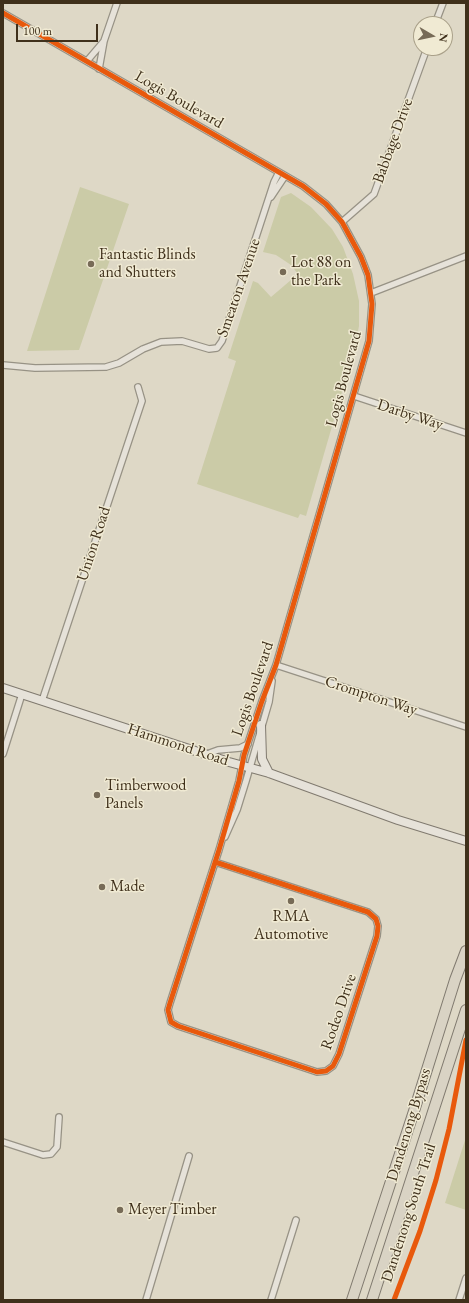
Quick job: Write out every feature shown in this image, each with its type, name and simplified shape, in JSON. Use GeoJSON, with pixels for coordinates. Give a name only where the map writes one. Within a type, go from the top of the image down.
{"type":"FeatureCollection","features":[{"type":"Feature","properties":{"kind":"highway","name":"Dandenong Bypass"},"geometry":{"type":"LineString","coordinates":[[352,1300],[415,1108],[440,1025],[466,951]]}},
{"type":"Feature","properties":{"kind":"highway","name":"Dandenong Bypass"},"geometry":{"type":"LineString","coordinates":[[372,1300],[466,1010]]}},
{"type":"Feature","properties":{"kind":"main road","name":"Hammond Road"},"geometry":{"type":"LineString","coordinates":[[3,688],[269,773],[398,820],[466,841]]}},
{"type":"Feature","properties":{"kind":"main road"},"geometry":{"type":"LineString","coordinates":[[261,725],[262,759],[269,773]]}},
{"type":"Feature","properties":{"kind":"street"},"geometry":{"type":"LineString","coordinates":[[99,68],[104,41],[116,3]]}},
{"type":"Feature","properties":{"kind":"street"},"geometry":{"type":"LineString","coordinates":[[438,16],[443,3]]}},
{"type":"Feature","properties":{"kind":"street","name":"Logis Boulevard"},"geometry":{"type":"LineString","coordinates":[[3,13],[279,172],[326,204],[342,222],[361,257],[368,275],[371,293],[369,341],[274,671],[248,743],[246,766]]}},
{"type":"Feature","properties":{"kind":"street"},"geometry":{"type":"LineString","coordinates":[[87,61],[104,41]]}},
{"type":"Feature","properties":{"kind":"street","name":"Babbage Drive"},"geometry":{"type":"LineString","coordinates":[[342,222],[374,194],[424,56]]}},
{"type":"Feature","properties":{"kind":"street","name":"Smeaton Avenue"},"geometry":{"type":"LineString","coordinates":[[3,365],[35,368],[106,367],[119,363],[143,349],[161,342],[182,341],[209,349],[217,348],[222,340],[274,182],[279,172]]}},
{"type":"Feature","properties":{"kind":"street","name":"Smeaton Avenue"},"geometry":{"type":"LineString","coordinates":[[269,200],[285,176]]}},
{"type":"Feature","properties":{"kind":"street"},"geometry":{"type":"LineString","coordinates":[[371,293],[466,256]]}},
{"type":"Feature","properties":{"kind":"street","name":"Union Road"},"geometry":{"type":"LineString","coordinates":[[42,701],[142,401],[138,387]]}},
{"type":"Feature","properties":{"kind":"street","name":"Darby Way"},"geometry":{"type":"LineString","coordinates":[[354,396],[466,433]]}},
{"type":"Feature","properties":{"kind":"street","name":"Crompton Way"},"geometry":{"type":"LineString","coordinates":[[276,664],[466,727]]}},
{"type":"Feature","properties":{"kind":"street","name":"Logis Boulevard"},"geometry":{"type":"LineString","coordinates":[[246,766],[269,702],[274,671]]}},
{"type":"Feature","properties":{"kind":"street"},"geometry":{"type":"LineString","coordinates":[[3,754],[22,694]]}},
{"type":"Feature","properties":{"kind":"street","name":"Logis Boulevard"},"geometry":{"type":"LineString","coordinates":[[207,754],[218,750],[240,748],[248,743]]}},
{"type":"Feature","properties":{"kind":"street","name":"Rodeo Drive"},"geometry":{"type":"LineString","coordinates":[[215,862],[368,912],[376,919],[378,936],[339,1054],[333,1066],[326,1071],[318,1072],[305,1068],[178,1026],[171,1022],[168,1010],[170,1002],[215,862],[219,850],[239,781],[246,766]]}},
{"type":"Feature","properties":{"kind":"street"},"geometry":{"type":"LineString","coordinates":[[3,1142],[43,1155],[51,1154],[57,1147],[59,1117]]}},
{"type":"Feature","properties":{"kind":"street"},"geometry":{"type":"LineString","coordinates":[[146,1300],[189,1156]]}},
{"type":"Feature","properties":{"kind":"street"},"geometry":{"type":"LineString","coordinates":[[271,1300],[296,1220]]}},
{"type":"Feature","properties":{"kind":"street"},"geometry":{"type":"LineString","coordinates":[[459,1300],[466,1278]]}},
{"type":"Feature","properties":{"kind":"green space"},"geometry":{"type":"Polygon","coordinates":[[[80,187],[129,204],[79,350],[27,351],[80,187]]]}},
{"type":"Feature","properties":{"kind":"green space"},"geometry":{"type":"Polygon","coordinates":[[[291,193],[311,207],[332,229],[343,247],[353,274],[359,301],[359,326],[355,347],[306,516],[300,514],[298,518],[197,484],[236,361],[228,358],[253,281],[258,283],[271,297],[298,274],[291,265],[276,255],[263,252],[281,197],[291,193]]]}},
{"type":"Feature","properties":{"kind":"green space"},"geometry":{"type":"Polygon","coordinates":[[[466,1137],[466,1210],[445,1203],[466,1137]]]}},
{"type":"Feature","properties":{"kind":"cycle path"},"geometry":{"type":"LineString","coordinates":[[3,13],[303,186],[326,204],[342,222],[361,257],[368,275],[372,304],[369,341],[276,665],[244,755],[239,781],[219,850],[170,1003],[168,1010],[171,1022],[178,1026],[317,1072],[326,1071],[333,1066],[339,1054],[377,936],[378,926],[376,919],[368,912],[215,862]]}},
{"type":"Feature","properties":{"kind":"cycle path","name":"Dandenong South Trail"},"geometry":{"type":"LineString","coordinates":[[394,1300],[420,1231],[436,1180],[449,1129],[466,1040]]}},
{"type":"Feature","properties":{"kind":"place","name":"Fantastic Blinds and Shutters"},"geometry":{"type":"Point","coordinates":[91,264]}},
{"type":"Feature","properties":{"kind":"place","name":"Lot 88 on the Park"},"geometry":{"type":"Point","coordinates":[283,272]}},
{"type":"Feature","properties":{"kind":"place","name":"Timberwood Panels"},"geometry":{"type":"Point","coordinates":[97,795]}},
{"type":"Feature","properties":{"kind":"place","name":"Made"},"geometry":{"type":"Point","coordinates":[102,887]}},
{"type":"Feature","properties":{"kind":"place","name":"RMA Automotive"},"geometry":{"type":"Point","coordinates":[291,901]}},
{"type":"Feature","properties":{"kind":"place","name":"Meyer Timber"},"geometry":{"type":"Point","coordinates":[120,1210]}}]}
